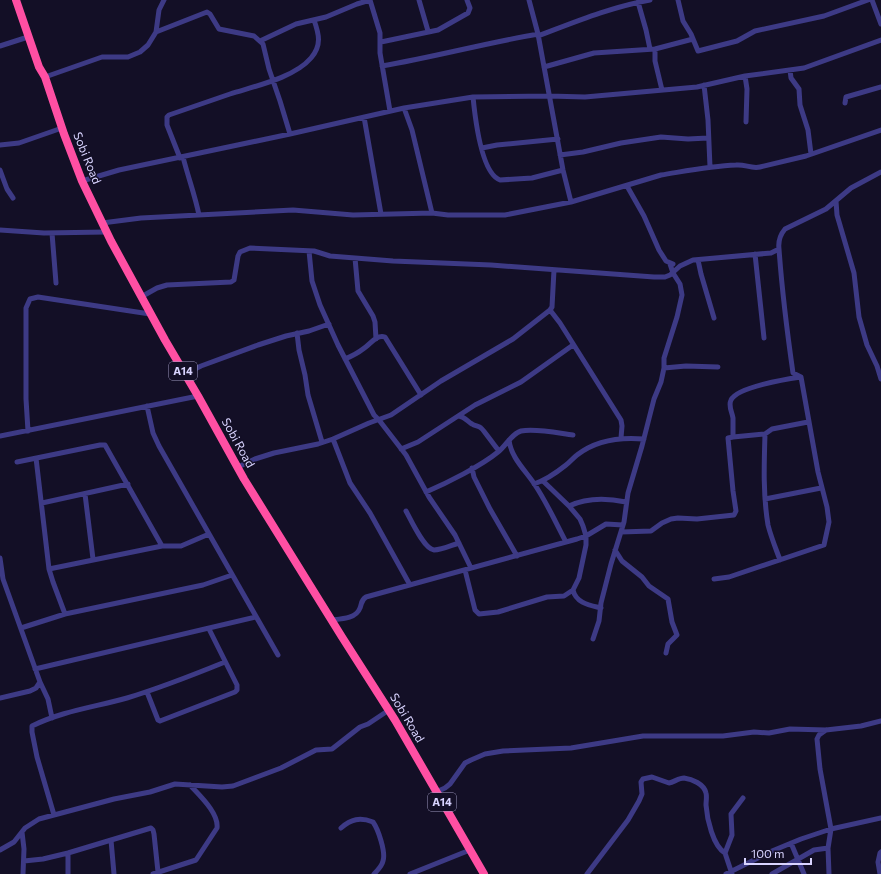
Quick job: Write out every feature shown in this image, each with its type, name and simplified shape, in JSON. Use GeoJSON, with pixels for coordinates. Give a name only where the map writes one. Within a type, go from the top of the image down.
{"type":"FeatureCollection","features":[{"type":"Feature","properties":{"kind":"highway","name":"Sobi Road"},"geometry":{"type":"LineString","coordinates":[[16,0],[39,67],[45,77],[82,181],[106,232],[150,314],[267,518],[401,729],[484,874]]}},
{"type":"Feature","properties":{"kind":"street"},"geometry":{"type":"LineString","coordinates":[[45,77],[102,57],[128,57],[136,55],[148,45],[156,32],[159,10],[164,0]]}},
{"type":"Feature","properties":{"kind":"street"},"geometry":{"type":"LineString","coordinates":[[260,41],[296,24],[326,17],[356,4],[370,0],[380,33],[380,52],[390,111]]}},
{"type":"Feature","properties":{"kind":"street"},"geometry":{"type":"LineString","coordinates":[[418,0],[428,31]]}},
{"type":"Feature","properties":{"kind":"street"},"geometry":{"type":"LineString","coordinates":[[381,42],[438,30],[468,13],[470,8],[467,0]]}},
{"type":"Feature","properties":{"kind":"street"},"geometry":{"type":"LineString","coordinates":[[529,0],[538,35],[563,170],[571,202]]}},
{"type":"Feature","properties":{"kind":"street"},"geometry":{"type":"LineString","coordinates":[[382,66],[538,35],[625,4],[650,0]]}},
{"type":"Feature","properties":{"kind":"street"},"geometry":{"type":"LineString","coordinates":[[678,0],[683,21],[689,30],[696,50],[698,51],[737,41],[755,31],[824,16],[868,0]]}},
{"type":"Feature","properties":{"kind":"street"},"geometry":{"type":"LineString","coordinates":[[872,0],[881,24]]}},
{"type":"Feature","properties":{"kind":"street"},"geometry":{"type":"LineString","coordinates":[[638,2],[662,90]]}},
{"type":"Feature","properties":{"kind":"street"},"geometry":{"type":"LineString","coordinates":[[156,32],[206,12],[210,14],[219,29],[254,36],[260,41],[265,51],[290,134]]}},
{"type":"Feature","properties":{"kind":"street"},"geometry":{"type":"LineString","coordinates":[[199,215],[196,200],[168,125],[167,117],[169,115],[273,80],[304,65],[312,56],[318,44],[319,38],[314,20]]}},
{"type":"Feature","properties":{"kind":"street"},"geometry":{"type":"LineString","coordinates":[[0,46],[28,36]]}},
{"type":"Feature","properties":{"kind":"street"},"geometry":{"type":"LineString","coordinates":[[544,67],[594,53],[652,49],[693,39]]}},
{"type":"Feature","properties":{"kind":"street"},"geometry":{"type":"LineString","coordinates":[[82,181],[119,170],[404,108],[473,98],[549,96],[585,97],[704,85],[745,76],[804,68],[819,64],[881,40]]}},
{"type":"Feature","properties":{"kind":"street"},"geometry":{"type":"LineString","coordinates":[[790,70],[792,78],[799,89],[800,105],[808,130],[811,154]]}},
{"type":"Feature","properties":{"kind":"street"},"geometry":{"type":"LineString","coordinates":[[745,76],[747,89],[746,122]]}},
{"type":"Feature","properties":{"kind":"street"},"geometry":{"type":"LineString","coordinates":[[704,85],[708,120],[710,167]]}},
{"type":"Feature","properties":{"kind":"street"},"geometry":{"type":"LineString","coordinates":[[845,103],[846,97],[881,87]]}},
{"type":"Feature","properties":{"kind":"street"},"geometry":{"type":"LineString","coordinates":[[473,98],[477,129],[484,157],[491,174],[496,179],[532,178],[563,170]]}},
{"type":"Feature","properties":{"kind":"street"},"geometry":{"type":"LineString","coordinates":[[404,108],[412,130],[432,213]]}},
{"type":"Feature","properties":{"kind":"street"},"geometry":{"type":"LineString","coordinates":[[364,117],[381,214]]}},
{"type":"Feature","properties":{"kind":"street"},"geometry":{"type":"LineString","coordinates":[[0,145],[19,143],[62,128]]}},
{"type":"Feature","properties":{"kind":"street"},"geometry":{"type":"LineString","coordinates":[[102,223],[141,218],[293,210],[353,215],[432,213],[448,215],[505,215],[571,202],[661,175],[710,167],[742,164],[754,169],[811,154],[881,130]]}},
{"type":"Feature","properties":{"kind":"street"},"geometry":{"type":"LineString","coordinates":[[560,154],[583,152],[621,143],[661,138],[708,138]]}},
{"type":"Feature","properties":{"kind":"street"},"geometry":{"type":"LineString","coordinates":[[482,148],[497,145],[558,139]]}},
{"type":"Feature","properties":{"kind":"street"},"geometry":{"type":"LineString","coordinates":[[0,170],[7,189],[13,198]]}},
{"type":"Feature","properties":{"kind":"street"},"geometry":{"type":"LineString","coordinates":[[801,377],[793,373],[783,304],[778,249],[778,242],[781,234],[785,229],[826,209],[851,188],[881,172]]}},
{"type":"Feature","properties":{"kind":"street"},"geometry":{"type":"LineString","coordinates":[[627,186],[644,216],[659,250],[666,261],[670,264],[680,266]]}},
{"type":"Feature","properties":{"kind":"street"},"geometry":{"type":"LineString","coordinates":[[836,201],[837,215],[854,273],[859,317],[867,345],[877,366],[881,379]]}},
{"type":"Feature","properties":{"kind":"street"},"geometry":{"type":"LineString","coordinates":[[826,209],[837,215]]}},
{"type":"Feature","properties":{"kind":"street"},"geometry":{"type":"LineString","coordinates":[[0,230],[52,233],[106,232]]}},
{"type":"Feature","properties":{"kind":"street"},"geometry":{"type":"LineString","coordinates":[[52,233],[56,283]]}},
{"type":"Feature","properties":{"kind":"street"},"geometry":{"type":"LineString","coordinates":[[141,297],[157,288],[167,286],[232,282],[234,280],[240,252],[250,248],[314,251],[330,256],[355,258],[491,265],[654,278],[665,277],[680,266],[693,260],[771,253],[778,249]]}},
{"type":"Feature","properties":{"kind":"street"},"geometry":{"type":"LineString","coordinates":[[309,251],[312,282],[345,359],[374,415],[401,449],[426,492],[459,543],[471,568]]}},
{"type":"Feature","properties":{"kind":"street"},"geometry":{"type":"LineString","coordinates":[[771,253],[780,261]]}},
{"type":"Feature","properties":{"kind":"street"},"geometry":{"type":"LineString","coordinates":[[755,254],[764,338]]}},
{"type":"Feature","properties":{"kind":"street"},"geometry":{"type":"LineString","coordinates":[[355,258],[358,291],[373,316],[375,322],[376,339]]}},
{"type":"Feature","properties":{"kind":"street"},"geometry":{"type":"LineString","coordinates":[[698,260],[714,318]]}},
{"type":"Feature","properties":{"kind":"street"},"geometry":{"type":"LineString","coordinates":[[592,639],[599,622],[615,550],[623,525],[628,493],[654,399],[661,382],[664,368],[664,358],[677,317],[682,295],[680,284],[670,264]]}},
{"type":"Feature","properties":{"kind":"street"},"geometry":{"type":"LineString","coordinates":[[238,467],[274,453],[333,439],[354,429],[391,415],[512,339],[550,310],[552,307],[554,270]]}},
{"type":"Feature","properties":{"kind":"street"},"geometry":{"type":"LineString","coordinates":[[28,430],[26,399],[26,308],[30,299],[38,297],[150,314]]}},
{"type":"Feature","properties":{"kind":"street"},"geometry":{"type":"LineString","coordinates":[[550,310],[560,323],[621,420],[621,438]]}},
{"type":"Feature","properties":{"kind":"street"},"geometry":{"type":"LineString","coordinates":[[185,374],[201,366],[258,345],[329,324]]}},
{"type":"Feature","properties":{"kind":"street"},"geometry":{"type":"LineString","coordinates":[[297,333],[308,395],[322,442]]}},
{"type":"Feature","properties":{"kind":"street"},"geometry":{"type":"LineString","coordinates":[[345,359],[364,349],[376,339],[382,336],[385,337],[421,395]]}},
{"type":"Feature","properties":{"kind":"street"},"geometry":{"type":"LineString","coordinates":[[401,449],[418,442],[475,405],[521,382],[573,345]]}},
{"type":"Feature","properties":{"kind":"street"},"geometry":{"type":"LineString","coordinates":[[664,368],[718,366]]}},
{"type":"Feature","properties":{"kind":"street"},"geometry":{"type":"LineString","coordinates":[[714,579],[729,577],[824,545],[829,522],[827,507],[821,488],[801,377]]}},
{"type":"Feature","properties":{"kind":"street"},"geometry":{"type":"LineString","coordinates":[[733,437],[733,416],[730,406],[731,400],[735,395],[766,383],[801,377]]}},
{"type":"Feature","properties":{"kind":"street"},"geometry":{"type":"LineString","coordinates":[[0,436],[198,396]]}},
{"type":"Feature","properties":{"kind":"street"},"geometry":{"type":"LineString","coordinates":[[147,406],[153,433],[278,655]]}},
{"type":"Feature","properties":{"kind":"street"},"geometry":{"type":"LineString","coordinates":[[459,416],[464,417],[473,425],[481,427],[488,438],[501,450]]}},
{"type":"Feature","properties":{"kind":"street"},"geometry":{"type":"LineString","coordinates":[[621,532],[651,531],[662,523],[671,519],[697,519],[734,515],[736,511],[732,491],[728,438],[764,434],[772,430],[808,422]]}},
{"type":"Feature","properties":{"kind":"street"},"geometry":{"type":"LineString","coordinates":[[501,450],[516,433],[521,431],[573,435]]}},
{"type":"Feature","properties":{"kind":"street"},"geometry":{"type":"LineString","coordinates":[[764,434],[763,459],[768,526],[780,560]]}},
{"type":"Feature","properties":{"kind":"street"},"geometry":{"type":"LineString","coordinates":[[333,439],[350,483],[370,513],[410,585]]}},
{"type":"Feature","properties":{"kind":"street"},"geometry":{"type":"LineString","coordinates":[[534,484],[543,481],[565,466],[576,455],[585,450],[614,439],[644,439]]}},
{"type":"Feature","properties":{"kind":"street"},"geometry":{"type":"LineString","coordinates":[[509,440],[510,448],[525,473],[534,484],[566,542]]}},
{"type":"Feature","properties":{"kind":"street"},"geometry":{"type":"LineString","coordinates":[[17,462],[104,445],[128,484],[162,546]]}},
{"type":"Feature","properties":{"kind":"street"},"geometry":{"type":"LineString","coordinates":[[426,492],[472,468],[501,450],[510,448]]}},
{"type":"Feature","properties":{"kind":"street"},"geometry":{"type":"LineString","coordinates":[[36,458],[49,569],[65,614]]}},
{"type":"Feature","properties":{"kind":"street"},"geometry":{"type":"LineString","coordinates":[[472,468],[474,477],[516,556]]}},
{"type":"Feature","properties":{"kind":"street"},"geometry":{"type":"LineString","coordinates":[[463,473],[474,477]]}},
{"type":"Feature","properties":{"kind":"street"},"geometry":{"type":"LineString","coordinates":[[465,570],[475,610],[479,614],[498,612],[547,597],[564,596],[573,590],[580,573],[586,545],[586,536],[580,519],[543,481]]}},
{"type":"Feature","properties":{"kind":"street"},"geometry":{"type":"LineString","coordinates":[[42,503],[128,484]]}},
{"type":"Feature","properties":{"kind":"street"},"geometry":{"type":"LineString","coordinates":[[765,499],[821,488]]}},
{"type":"Feature","properties":{"kind":"street"},"geometry":{"type":"LineString","coordinates":[[85,494],[94,559]]}},
{"type":"Feature","properties":{"kind":"street"},"geometry":{"type":"LineString","coordinates":[[569,506],[581,501],[593,499],[608,499],[626,502]]}},
{"type":"Feature","properties":{"kind":"street"},"geometry":{"type":"LineString","coordinates":[[406,511],[421,537],[431,549],[436,550],[459,543]]}},
{"type":"Feature","properties":{"kind":"street"},"geometry":{"type":"LineString","coordinates":[[331,620],[354,615],[358,612],[363,598],[366,597],[586,536],[606,524],[623,525]]}},
{"type":"Feature","properties":{"kind":"street"},"geometry":{"type":"LineString","coordinates":[[49,569],[162,546],[180,546],[209,534]]}},
{"type":"Feature","properties":{"kind":"street"},"geometry":{"type":"LineString","coordinates":[[615,550],[622,562],[642,576],[649,586],[668,600],[672,622],[677,635],[668,644],[666,653]]}},
{"type":"Feature","properties":{"kind":"street"},"geometry":{"type":"LineString","coordinates":[[0,558],[2,579],[35,669],[48,699],[52,718]]}},
{"type":"Feature","properties":{"kind":"street"},"geometry":{"type":"LineString","coordinates":[[21,628],[65,614],[203,585],[232,575]]}},
{"type":"Feature","properties":{"kind":"street"},"geometry":{"type":"LineString","coordinates":[[573,590],[574,594],[584,604],[601,608]]}},
{"type":"Feature","properties":{"kind":"street"},"geometry":{"type":"LineString","coordinates":[[35,669],[68,660],[209,630],[256,618]]}},
{"type":"Feature","properties":{"kind":"street"},"geometry":{"type":"LineString","coordinates":[[147,692],[159,721],[237,690],[238,685],[209,630]]}},
{"type":"Feature","properties":{"kind":"street"},"geometry":{"type":"LineString","coordinates":[[54,815],[37,757],[32,726],[84,708],[147,692],[225,662]]}},
{"type":"Feature","properties":{"kind":"street"},"geometry":{"type":"LineString","coordinates":[[0,698],[30,691],[36,688],[40,682]]}},
{"type":"Feature","properties":{"kind":"street"},"geometry":{"type":"LineString","coordinates":[[0,850],[14,842],[22,832],[39,819],[114,799],[150,792],[170,785],[234,786],[281,768],[316,750],[332,749],[360,728],[389,710]]}},
{"type":"Feature","properties":{"kind":"street"},"geometry":{"type":"LineString","coordinates":[[436,792],[450,784],[466,763],[485,754],[504,751],[571,748],[643,736],[723,736],[762,732],[769,733],[790,729],[826,730],[861,726],[881,721]]}},
{"type":"Feature","properties":{"kind":"street"},"geometry":{"type":"LineString","coordinates":[[826,730],[819,735],[817,739],[820,769],[831,829],[828,848],[829,874]]}},
{"type":"Feature","properties":{"kind":"street"},"geometry":{"type":"LineString","coordinates":[[587,874],[628,820],[641,797],[641,782],[646,777],[659,778],[669,783],[683,778],[695,781],[704,787],[707,795],[706,805],[714,840],[719,848],[725,853]]}},
{"type":"Feature","properties":{"kind":"street"},"geometry":{"type":"LineString","coordinates":[[152,874],[196,860],[217,828],[218,823],[208,805],[190,785]]}},
{"type":"Feature","properties":{"kind":"street"},"geometry":{"type":"LineString","coordinates":[[743,798],[731,814],[732,835],[725,853],[730,873],[772,851],[791,843],[831,829],[881,818]]}},
{"type":"Feature","properties":{"kind":"street"},"geometry":{"type":"LineString","coordinates":[[341,828],[348,822],[358,819],[373,822],[377,828],[384,856],[382,864],[374,874]]}},
{"type":"Feature","properties":{"kind":"street"},"geometry":{"type":"LineString","coordinates":[[24,861],[43,859],[68,853],[151,828],[154,834],[158,872]]}},
{"type":"Feature","properties":{"kind":"street"},"geometry":{"type":"LineString","coordinates":[[22,832],[24,849],[23,874]]}},
{"type":"Feature","properties":{"kind":"street"},"geometry":{"type":"LineString","coordinates":[[111,840],[114,874]]}},
{"type":"Feature","properties":{"kind":"street"},"geometry":{"type":"LineString","coordinates":[[791,843],[804,874]]}},
{"type":"Feature","properties":{"kind":"street"},"geometry":{"type":"LineString","coordinates":[[772,874],[780,872],[814,850],[828,848]]}},
{"type":"Feature","properties":{"kind":"street"},"geometry":{"type":"LineString","coordinates":[[410,874],[470,850]]}},
{"type":"Feature","properties":{"kind":"street"},"geometry":{"type":"LineString","coordinates":[[880,874],[878,862],[881,852]]}},
{"type":"Feature","properties":{"kind":"street"},"geometry":{"type":"LineString","coordinates":[[68,853],[68,874]]}}]}
